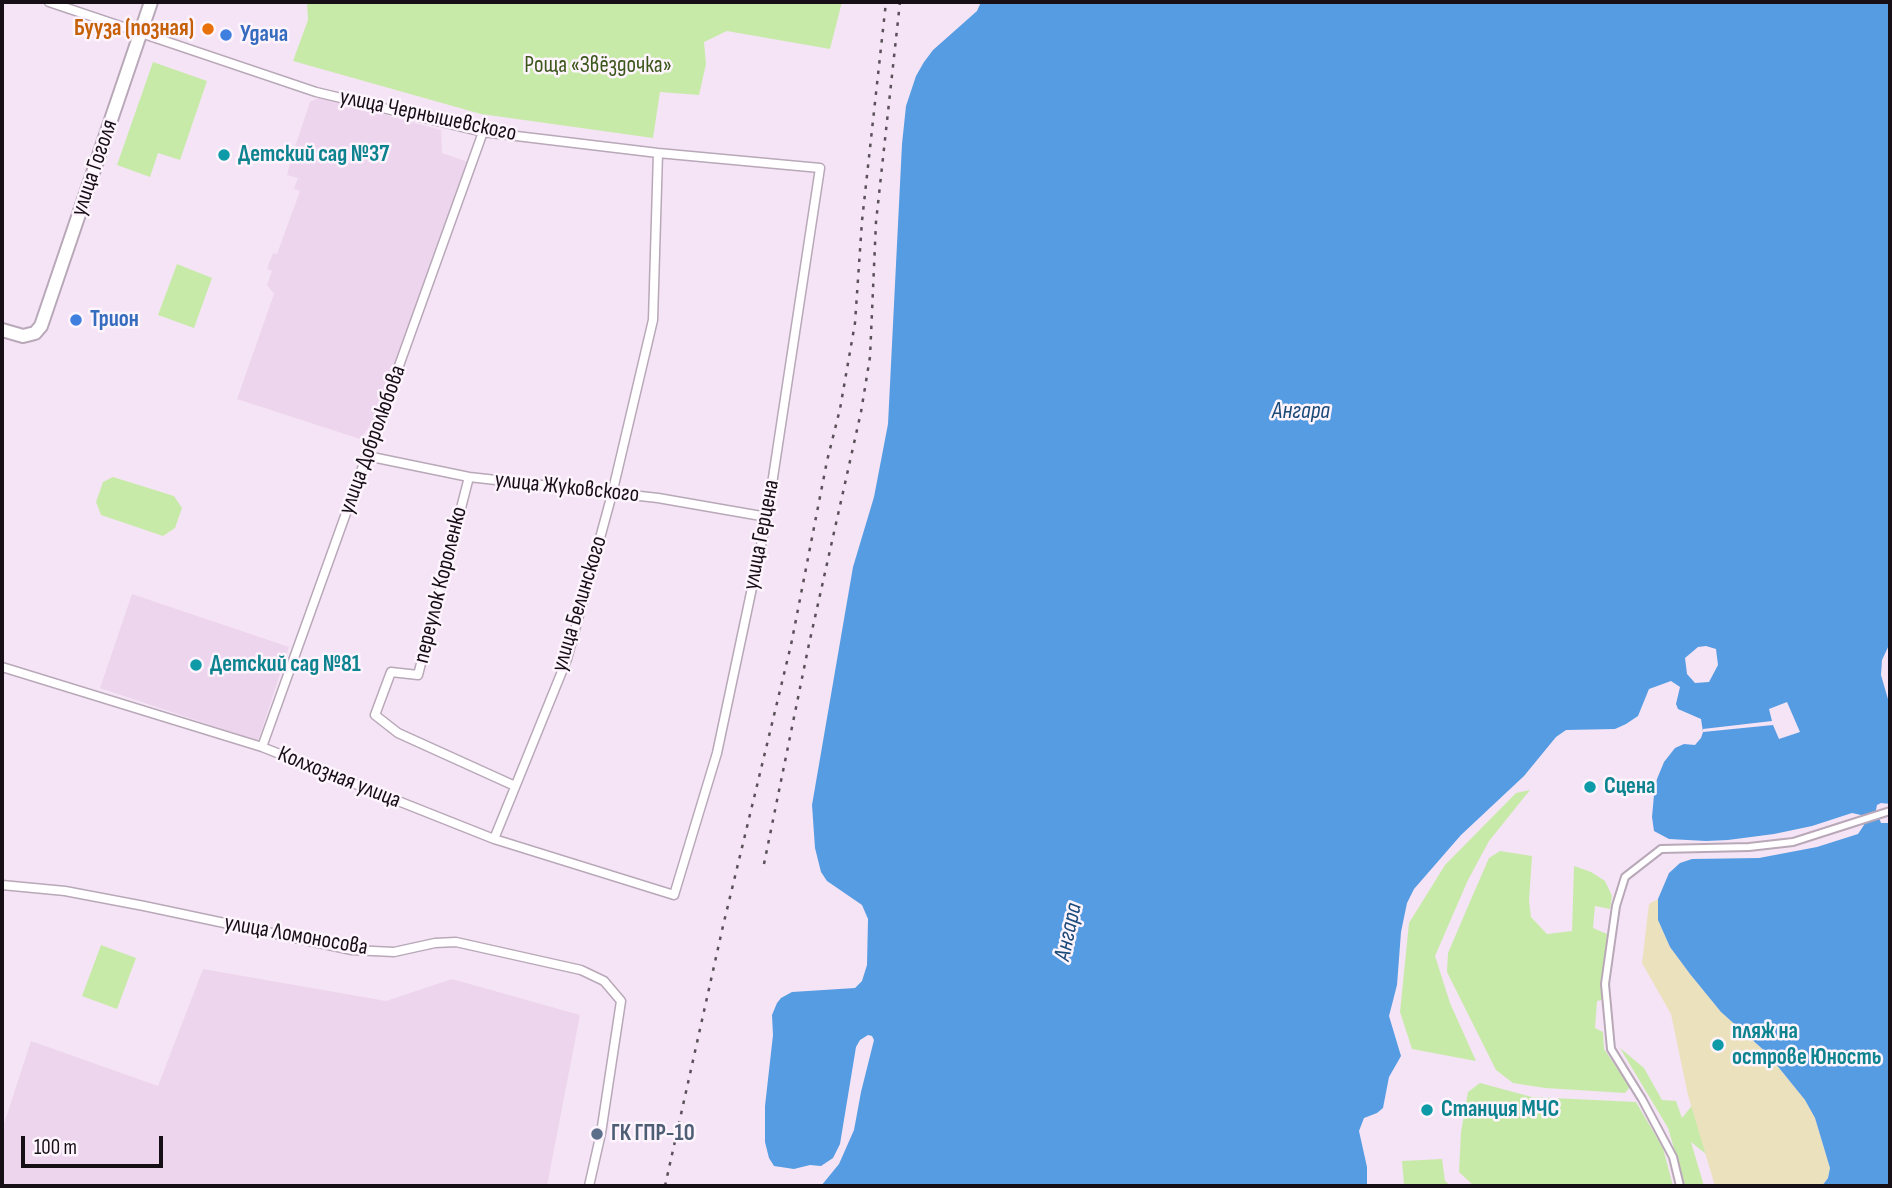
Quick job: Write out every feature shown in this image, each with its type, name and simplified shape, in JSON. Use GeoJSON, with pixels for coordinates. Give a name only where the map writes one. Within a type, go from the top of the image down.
{"type":"FeatureCollection","features":[{"type":"Feature","properties":{"kind":"main road","name":"улица Гоголя"},"geometry":{"type":"LineString","coordinates":[[2,330],[23,336],[35,333],[41,326],[151,2]]}},
{"type":"Feature","properties":{"kind":"street","name":"улица Чернышевского"},"geometry":{"type":"LineString","coordinates":[[49,2],[316,92],[483,132],[820,169]]}},
{"type":"Feature","properties":{"kind":"street","name":"улица Добролюбова"},"geometry":{"type":"LineString","coordinates":[[262,747],[301,632],[483,132]]}},
{"type":"Feature","properties":{"kind":"street","name":"улица Белинского"},"geometry":{"type":"LineString","coordinates":[[494,839],[567,659],[612,494],[653,320],[658,153]]}},
{"type":"Feature","properties":{"kind":"street","name":"улица Герцена"},"geometry":{"type":"LineString","coordinates":[[674,895],[717,753],[767,517],[820,169]]}},
{"type":"Feature","properties":{"kind":"street","name":"улица Жуковского"},"geometry":{"type":"LineString","coordinates":[[367,456],[469,478],[693,503],[767,517]]}},
{"type":"Feature","properties":{"kind":"street","name":"переулок Короленко"},"geometry":{"type":"LineString","coordinates":[[469,478],[418,675],[391,672],[375,715],[398,733],[516,786]]}},
{"type":"Feature","properties":{"kind":"street","name":"Колхозная улица"},"geometry":{"type":"LineString","coordinates":[[2,667],[262,747],[494,839],[674,895]]}},
{"type":"Feature","properties":{"kind":"street"},"geometry":{"type":"LineString","coordinates":[[1680,1186],[1673,1157],[1611,1049],[1605,984],[1616,906],[1625,877],[1661,849],[1793,842],[1890,811]]}},
{"type":"Feature","properties":{"kind":"street","name":"улица Ломоносова"},"geometry":{"type":"LineString","coordinates":[[2,884],[65,891],[352,950],[394,952],[435,943],[456,942],[581,970],[604,981],[621,1001],[601,1133],[589,1186]]}},
{"type":"Feature","properties":{"kind":"shaded area"},"geometry":{"type":"Polygon","coordinates":[[[320,97],[441,130],[442,153],[468,162],[375,419],[360,439],[237,399],[274,294],[267,285],[272,271],[267,269],[273,253],[277,254],[300,191],[294,189],[298,178],[287,175],[291,159],[310,102],[320,97]]]}},
{"type":"Feature","properties":{"kind":"shaded area"},"geometry":{"type":"Polygon","coordinates":[[[132,594],[289,647],[258,741],[100,688],[132,594]]]}},
{"type":"Feature","properties":{"kind":"shaded area"},"geometry":{"type":"Polygon","coordinates":[[[203,969],[386,1001],[452,979],[580,1015],[547,1186],[2,1186],[2,1130],[31,1041],[158,1086],[203,969]]]}},
{"type":"Feature","properties":{"kind":"green space","name":"Роща «Звёздочка»"},"geometry":{"type":"Polygon","coordinates":[[[307,2],[842,2],[830,49],[727,31],[704,42],[706,64],[699,95],[660,92],[653,138],[481,114],[293,61],[308,20],[307,2]]]}},
{"type":"Feature","properties":{"kind":"green space"},"geometry":{"type":"Polygon","coordinates":[[[153,62],[207,81],[180,160],[158,153],[150,177],[117,165],[153,62]]]}},
{"type":"Feature","properties":{"kind":"green space"},"geometry":{"type":"Polygon","coordinates":[[[177,264],[212,278],[194,328],[158,315],[177,264]]]}},
{"type":"Feature","properties":{"kind":"green space"},"geometry":{"type":"Polygon","coordinates":[[[113,477],[174,496],[182,508],[175,528],[163,536],[101,515],[96,502],[103,482],[113,477]]]}},
{"type":"Feature","properties":{"kind":"green space"},"geometry":{"type":"Polygon","coordinates":[[[1530,790],[1489,841],[1468,880],[1435,956],[1450,1003],[1476,1061],[1412,1049],[1400,1012],[1409,923],[1445,865],[1516,793],[1530,790]]]}},
{"type":"Feature","properties":{"kind":"green space"},"geometry":{"type":"Polygon","coordinates":[[[1500,851],[1532,856],[1529,901],[1531,917],[1547,934],[1572,931],[1574,866],[1605,881],[1612,896],[1610,909],[1595,906],[1593,928],[1607,934],[1602,1000],[1597,1001],[1595,1028],[1603,1032],[1604,1049],[1630,1087],[1625,1093],[1545,1088],[1513,1083],[1496,1070],[1447,972],[1448,953],[1489,858],[1500,851]]]}},
{"type":"Feature","properties":{"kind":"green space"},"geometry":{"type":"Polygon","coordinates":[[[101,945],[136,958],[117,1009],[82,996],[101,945]]]}},
{"type":"Feature","properties":{"kind":"green space"},"geometry":{"type":"Polygon","coordinates":[[[1620,1048],[1644,1068],[1662,1100],[1676,1101],[1682,1118],[1707,1087],[1716,1162],[1691,1142],[1704,1186],[1685,1186],[1668,1128],[1620,1048]]]}},
{"type":"Feature","properties":{"kind":"green space"},"geometry":{"type":"Polygon","coordinates":[[[1480,1083],[1532,1097],[1636,1102],[1663,1148],[1673,1186],[1474,1186],[1459,1172],[1461,1132],[1468,1092],[1480,1083]]]}},
{"type":"Feature","properties":{"kind":"green space"},"geometry":{"type":"Polygon","coordinates":[[[1442,1159],[1445,1181],[1451,1186],[1404,1185],[1402,1161],[1442,1159]]]}},
{"type":"Feature","properties":{"kind":"sand","name":"пляж на острове Юность"},"geometry":{"type":"Polygon","coordinates":[[[1658,899],[1658,920],[1670,947],[1721,1012],[1767,1053],[1805,1100],[1815,1118],[1830,1168],[1828,1178],[1822,1186],[1715,1186],[1688,1095],[1671,1014],[1642,963],[1649,904],[1658,899]]]}},
{"type":"Feature","properties":{"kind":"water","name":"Ангара"},"geometry":{"type":"Polygon","coordinates":[[[981,2],[1890,2],[1890,643],[1882,660],[1881,675],[1890,706],[1890,804],[1881,803],[1876,810],[1881,823],[1890,823],[1890,1186],[1822,1186],[1828,1178],[1830,1168],[1815,1118],[1805,1100],[1767,1053],[1721,1012],[1670,947],[1658,920],[1658,899],[1669,873],[1680,863],[1692,859],[1759,858],[1817,847],[1858,834],[1864,825],[1861,815],[1852,813],[1812,826],[1728,840],[1669,839],[1654,831],[1654,795],[1664,762],[1675,748],[1684,744],[1695,745],[1703,732],[1701,719],[1678,709],[1676,704],[1680,687],[1671,681],[1649,689],[1638,716],[1626,724],[1615,729],[1566,730],[1556,737],[1524,776],[1461,835],[1414,889],[1407,903],[1401,932],[1397,985],[1389,1016],[1401,1056],[1389,1077],[1383,1108],[1364,1118],[1359,1131],[1367,1167],[1367,1186],[821,1186],[839,1164],[854,1130],[874,1040],[868,1035],[860,1040],[856,1047],[840,1144],[833,1158],[821,1166],[810,1165],[794,1169],[774,1166],[765,1142],[765,1106],[773,1035],[772,1015],[777,1003],[792,992],[855,988],[862,981],[867,965],[868,919],[862,905],[827,881],[821,872],[815,848],[812,805],[853,567],[874,497],[888,424],[906,106],[916,76],[924,62],[933,50],[977,11],[981,2]],[[1698,647],[1685,658],[1687,674],[1695,683],[1709,682],[1718,665],[1716,649],[1698,647]]]}},
{"type":"Feature","properties":{"kind":"pier"},"geometry":{"type":"Polygon","coordinates":[[[1787,702],[1800,732],[1779,739],[1773,725],[1703,732],[1703,729],[1772,721],[1769,709],[1787,702]]]}},
{"type":"Feature","properties":{"kind":"railway"},"geometry":{"type":"LineString","coordinates":[[665,1186],[723,926],[791,645],[827,461],[840,409],[855,323],[862,221],[886,2]]}},
{"type":"Feature","properties":{"kind":"railway"},"geometry":{"type":"LineString","coordinates":[[764,864],[809,644],[861,412],[870,357],[876,222],[900,2]]}},
{"type":"Feature","properties":{"kind":"place","name":"Бууза (позная)"},"geometry":{"type":"Point","coordinates":[208,29]}},
{"type":"Feature","properties":{"kind":"place","name":"Удача"},"geometry":{"type":"Point","coordinates":[226,35]}},
{"type":"Feature","properties":{"kind":"place","name":"Детский сад №37"},"geometry":{"type":"Point","coordinates":[224,155]}},
{"type":"Feature","properties":{"kind":"place","name":"Трион"},"geometry":{"type":"Point","coordinates":[76,320]}},
{"type":"Feature","properties":{"kind":"place","name":"Детский сад №81"},"geometry":{"type":"Point","coordinates":[196,665]}},
{"type":"Feature","properties":{"kind":"place","name":"Сцена"},"geometry":{"type":"Point","coordinates":[1590,787]}},
{"type":"Feature","properties":{"kind":"place","name":"пляж на острове Юность"},"geometry":{"type":"Point","coordinates":[1718,1045]}},
{"type":"Feature","properties":{"kind":"place","name":"Станция МЧС"},"geometry":{"type":"Point","coordinates":[1427,1110]}},
{"type":"Feature","properties":{"kind":"place","name":"ГК ГПР-10"},"geometry":{"type":"Point","coordinates":[597,1134]}}]}
